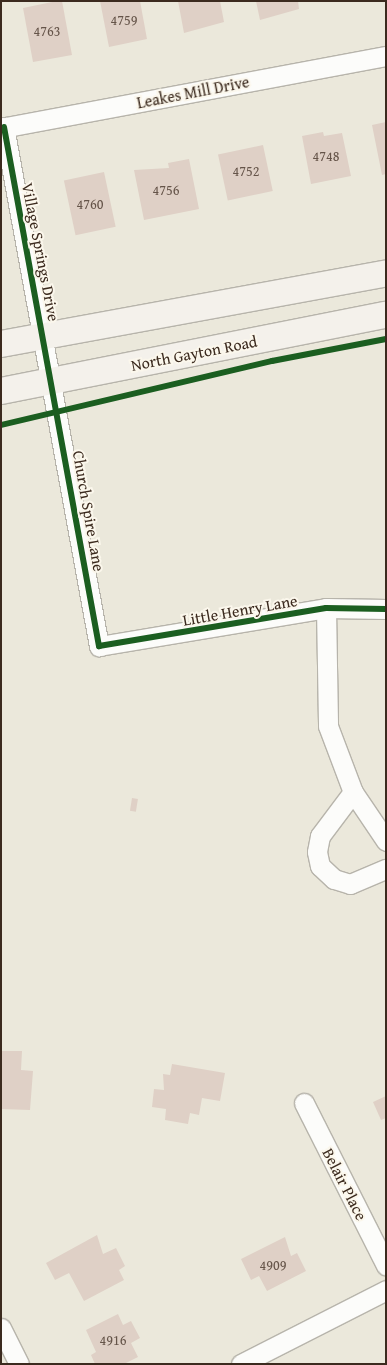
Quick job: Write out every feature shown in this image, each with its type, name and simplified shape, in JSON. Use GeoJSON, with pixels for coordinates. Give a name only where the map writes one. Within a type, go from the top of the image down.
{"type":"FeatureCollection","features":[{"type":"Feature","properties":{"kind":"main road"},"geometry":{"type":"LineString","coordinates":[[1,344],[386,273]]}},
{"type":"Feature","properties":{"kind":"main road","name":"North Gayton Road"},"geometry":{"type":"LineString","coordinates":[[1,391],[386,315]]}},
{"type":"Feature","properties":{"kind":"street","name":"Leakes Mill Drive"},"geometry":{"type":"LineString","coordinates":[[3,128],[386,56]]}},
{"type":"Feature","properties":{"kind":"street","name":"Village Springs Drive"},"geometry":{"type":"LineString","coordinates":[[3,128],[51,382]]}},
{"type":"Feature","properties":{"kind":"street","name":"Church Spire Lane"},"geometry":{"type":"LineString","coordinates":[[51,382],[99,646]]}},
{"type":"Feature","properties":{"kind":"street","name":"Little Henry Lane"},"geometry":{"type":"LineString","coordinates":[[99,646],[326,608],[386,609]]}},
{"type":"Feature","properties":{"kind":"street"},"geometry":{"type":"LineString","coordinates":[[326,608],[328,726],[353,792],[386,841]]}},
{"type":"Feature","properties":{"kind":"street"},"geometry":{"type":"LineString","coordinates":[[353,792],[320,836],[317,852],[320,866],[334,879],[350,884],[386,869]]}},
{"type":"Feature","properties":{"kind":"street","name":"Belair Place"},"geometry":{"type":"LineString","coordinates":[[304,1104],[386,1265]]}},
{"type":"Feature","properties":{"kind":"street"},"geometry":{"type":"LineString","coordinates":[[241,1364],[386,1290]]}},
{"type":"Feature","properties":{"kind":"street"},"geometry":{"type":"LineString","coordinates":[[1,1328],[19,1364]]}},
{"type":"Feature","properties":{"kind":"building"},"geometry":{"type":"Polygon","coordinates":[[[62,1],[72,55],[33,62],[23,8],[62,1]]]}},
{"type":"Feature","properties":{"kind":"building"},"geometry":{"type":"Polygon","coordinates":[[[100,1],[140,1],[147,39],[109,47],[100,1]]]}},
{"type":"Feature","properties":{"kind":"building"},"geometry":{"type":"Polygon","coordinates":[[[178,1],[220,1],[224,22],[184,33],[178,1]]]}},
{"type":"Feature","properties":{"kind":"building"},"geometry":{"type":"Polygon","coordinates":[[[256,1],[298,1],[299,9],[260,20],[256,1]]]}},
{"type":"Feature","properties":{"kind":"building"},"geometry":{"type":"Polygon","coordinates":[[[386,122],[386,174],[382,175],[372,125],[386,122]]]}},
{"type":"Feature","properties":{"kind":"building"},"geometry":{"type":"Polygon","coordinates":[[[323,132],[324,136],[342,133],[351,176],[311,184],[302,136],[323,132]]]}},
{"type":"Feature","properties":{"kind":"building"},"geometry":{"type":"Polygon","coordinates":[[[263,145],[273,191],[228,201],[218,155],[263,145]]]}},
{"type":"Feature","properties":{"kind":"building"},"geometry":{"type":"Polygon","coordinates":[[[189,159],[199,209],[144,220],[134,170],[169,168],[168,163],[189,159]]]}},
{"type":"Feature","properties":{"kind":"building"},"geometry":{"type":"Polygon","coordinates":[[[104,172],[116,227],[76,235],[64,181],[104,172]]]}},
{"type":"Feature","properties":{"kind":"building"},"geometry":{"type":"Polygon","coordinates":[[[132,798],[138,799],[136,812],[130,811],[132,798]]]}},
{"type":"Feature","properties":{"kind":"building"},"geometry":{"type":"Polygon","coordinates":[[[1,1051],[22,1051],[21,1070],[33,1071],[30,1110],[1,1109],[1,1051]]]}},
{"type":"Feature","properties":{"kind":"building"},"geometry":{"type":"Polygon","coordinates":[[[172,1064],[225,1073],[220,1101],[202,1098],[199,1115],[190,1113],[188,1124],[165,1120],[166,1109],[152,1107],[154,1089],[164,1090],[163,1074],[170,1075],[172,1064]]]}},
{"type":"Feature","properties":{"kind":"building"},"geometry":{"type":"Polygon","coordinates":[[[386,1096],[386,1118],[381,1120],[373,1102],[386,1096]]]}},
{"type":"Feature","properties":{"kind":"building"},"geometry":{"type":"Polygon","coordinates":[[[97,1235],[103,1254],[116,1248],[125,1266],[119,1270],[124,1280],[84,1301],[69,1273],[55,1280],[46,1263],[97,1235]]]}},
{"type":"Feature","properties":{"kind":"building"},"geometry":{"type":"Polygon","coordinates":[[[285,1237],[291,1256],[297,1253],[306,1271],[267,1291],[259,1276],[251,1280],[241,1259],[285,1237]]]}},
{"type":"Feature","properties":{"kind":"building"},"geometry":{"type":"Polygon","coordinates":[[[118,1314],[123,1325],[131,1321],[140,1338],[131,1343],[138,1357],[124,1364],[95,1364],[91,1355],[96,1352],[86,1330],[118,1314]]]}},
{"type":"Feature","properties":{"kind":"cycle path"},"geometry":{"type":"LineString","coordinates":[[4,127],[99,646],[326,608],[386,609]]}},
{"type":"Feature","properties":{"kind":"cycle path"},"geometry":{"type":"LineString","coordinates":[[1,425],[272,361],[386,339]]}}]}
